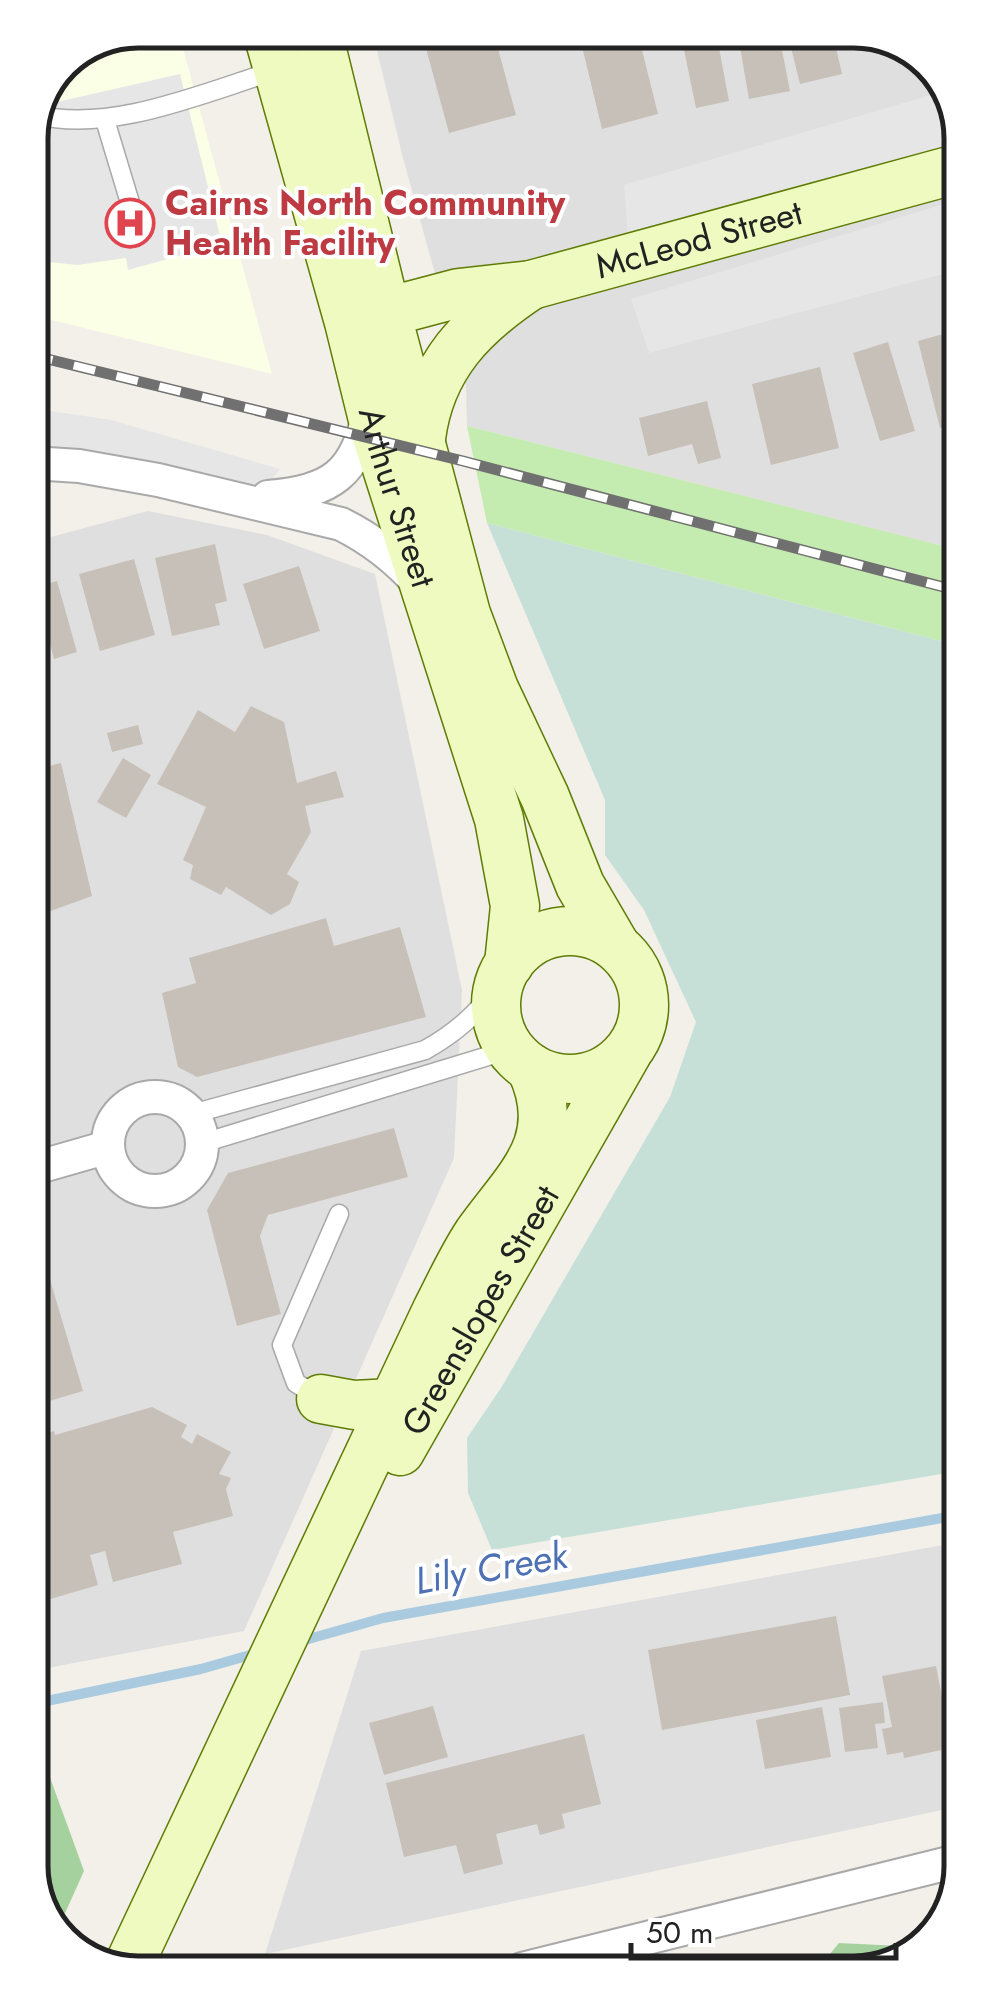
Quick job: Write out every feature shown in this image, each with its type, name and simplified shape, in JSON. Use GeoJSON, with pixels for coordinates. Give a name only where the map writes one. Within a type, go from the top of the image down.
{"type":"FeatureCollection","features":[{"type":"Feature","properties":{"kind":"street","name":"Arthur Street"},"geometry":{"type":"LineString","coordinates":[[319,48],[368,317],[370,408],[424,590],[482,759],[508,856],[516,906],[504,975]]}},
{"type":"Feature","properties":{"kind":"street","name":"Arthur Street"},"geometry":{"type":"LineString","coordinates":[[272,50],[368,317],[420,441],[476,643],[580,885],[615,945]]}},
{"type":"Feature","properties":{"kind":"street","name":"McLeod Street"},"geometry":{"type":"LineString","coordinates":[[368,317],[459,293],[532,285],[944,173]]}},
{"type":"Feature","properties":{"kind":"street"},"geometry":{"type":"LineString","coordinates":[[420,441],[424,411],[446,364],[470,334],[532,285]]}},
{"type":"Feature","properties":{"kind":"street"},"geometry":{"type":"LineString","coordinates":[[223,497],[305,494],[319,489],[339,475],[354,457],[370,408]]}},
{"type":"Feature","properties":{"kind":"street"},"geometry":{"type":"LineString","coordinates":[[48,464],[158,480],[341,524],[364,535],[391,556],[424,590]]}},
{"type":"Feature","properties":{"kind":"street"},"geometry":{"type":"LineString","coordinates":[[570,930],[594,934],[615,945],[632,962],[642,985],[644,1009],[639,1032],[611,1067],[592,1076],[560,1078],[521,1058],[498,1019],[504,975],[525,946],[536,940],[570,930]]}},
{"type":"Feature","properties":{"kind":"street","name":"Greenslopes Street"},"geometry":{"type":"LineString","coordinates":[[323,1560],[380,1484],[444,1378],[626,1053]]}},
{"type":"Feature","properties":{"kind":"street","name":"Greenslopes Street"},"geometry":{"type":"LineString","coordinates":[[134,1955],[323,1560],[356,1480],[470,1249],[538,1150],[543,1106],[540,1087],[521,1058]]}},
{"type":"Feature","properties":{"kind":"street"},"geometry":{"type":"LineString","coordinates":[[167,1098],[181,1104],[197,1128],[200,1158],[180,1184],[149,1191],[133,1186],[120,1176],[112,1162],[108,1147],[115,1118],[138,1100],[167,1098]]}},
{"type":"Feature","properties":{"kind":"street"},"geometry":{"type":"LineString","coordinates":[[48,1164],[108,1147]]}},
{"type":"Feature","properties":{"kind":"street"},"geometry":{"type":"LineString","coordinates":[[320,1398],[354,1406],[393,1403],[420,1374],[531,1219]]}},
{"type":"Feature","properties":{"kind":"street"},"geometry":{"type":"LineString","coordinates":[[576,1956],[944,1864]]}},
{"type":"Feature","properties":{"kind":"lane"},"geometry":{"type":"LineString","coordinates":[[50,118],[105,120],[272,50]]}},
{"type":"Feature","properties":{"kind":"lane"},"geometry":{"type":"LineString","coordinates":[[105,120],[134,216]]}},
{"type":"Feature","properties":{"kind":"lane"},"geometry":{"type":"LineString","coordinates":[[197,1128],[424,1050],[450,1036],[476,1014],[504,975]]}},
{"type":"Feature","properties":{"kind":"lane"},"geometry":{"type":"LineString","coordinates":[[197,1128],[521,1058]]}},
{"type":"Feature","properties":{"kind":"lane"},"geometry":{"type":"LineString","coordinates":[[320,1398],[296,1382],[282,1346],[338,1214]]}},
{"type":"Feature","properties":{"kind":"shaded area","name":"Cairns North Community Health Facility"},"geometry":{"type":"Polygon","coordinates":[[[183,48],[272,374],[48,319],[49,120],[63,87],[87,63],[103,54],[120,49],[183,48]]]}},
{"type":"Feature","properties":{"kind":"shaded area"},"geometry":{"type":"Polygon","coordinates":[[[376,48],[860,48],[883,52],[908,66],[937,103],[944,137],[944,546],[467,426],[466,386],[376,48]]]}},
{"type":"Feature","properties":{"kind":"shaded area"},"geometry":{"type":"Polygon","coordinates":[[[180,74],[222,244],[128,270],[126,258],[77,265],[48,262],[48,131],[57,102],[180,74]]]}},
{"type":"Feature","properties":{"kind":"shaded area"},"geometry":{"type":"Polygon","coordinates":[[[932,95],[942,120],[944,147],[628,237],[624,185],[932,95]]]}},
{"type":"Feature","properties":{"kind":"shaded area"},"geometry":{"type":"Polygon","coordinates":[[[944,204],[944,274],[649,353],[631,299],[944,204]]]}},
{"type":"Feature","properties":{"kind":"shaded area"},"geometry":{"type":"Polygon","coordinates":[[[48,411],[111,420],[280,469],[265,489],[48,454],[48,411]]]}},
{"type":"Feature","properties":{"kind":"shaded area"},"geometry":{"type":"Polygon","coordinates":[[[148,511],[267,535],[375,574],[462,990],[454,1158],[244,1631],[48,1668],[48,538],[148,511]]]}},
{"type":"Feature","properties":{"kind":"shaded area"},"geometry":{"type":"Polygon","coordinates":[[[487,523],[944,642],[944,1474],[492,1550],[468,1493],[467,1438],[501,1388],[670,1097],[696,1022],[644,910],[605,855],[605,800],[487,523]]]}},
{"type":"Feature","properties":{"kind":"shaded area"},"geometry":{"type":"Polygon","coordinates":[[[944,1545],[944,1810],[265,1954],[361,1651],[944,1545]]]}},
{"type":"Feature","properties":{"kind":"green space"},"geometry":{"type":"Polygon","coordinates":[[[467,426],[944,546],[944,642],[487,523],[467,426]]]}},
{"type":"Feature","properties":{"kind":"green space"},"geometry":{"type":"Polygon","coordinates":[[[48,1772],[84,1871],[64,1916],[49,1883],[48,1772]]]}},
{"type":"Feature","properties":{"kind":"green space"},"geometry":{"type":"Polygon","coordinates":[[[839,1943],[894,1946],[871,1954],[828,1956],[839,1943]]]}},
{"type":"Feature","properties":{"kind":"building"},"geometry":{"type":"Polygon","coordinates":[[[426,48],[498,48],[516,115],[449,133],[426,48]]]}},
{"type":"Feature","properties":{"kind":"building"},"geometry":{"type":"Polygon","coordinates":[[[582,48],[642,48],[658,114],[602,129],[582,48]]]}},
{"type":"Feature","properties":{"kind":"building"},"geometry":{"type":"Polygon","coordinates":[[[684,48],[719,48],[729,101],[696,108],[684,48]]]}},
{"type":"Feature","properties":{"kind":"building"},"geometry":{"type":"Polygon","coordinates":[[[740,48],[782,48],[790,91],[749,99],[740,48]]]}},
{"type":"Feature","properties":{"kind":"building"},"geometry":{"type":"Polygon","coordinates":[[[791,48],[836,48],[842,74],[800,84],[791,48]]]}},
{"type":"Feature","properties":{"kind":"building"},"geometry":{"type":"Polygon","coordinates":[[[944,334],[944,427],[940,428],[918,341],[944,334]]]}},
{"type":"Feature","properties":{"kind":"building"},"geometry":{"type":"Polygon","coordinates":[[[888,342],[915,431],[880,441],[853,353],[888,342]]]}},
{"type":"Feature","properties":{"kind":"building"},"geometry":{"type":"Polygon","coordinates":[[[820,367],[839,448],[771,465],[752,384],[820,367]]]}},
{"type":"Feature","properties":{"kind":"building"},"geometry":{"type":"Polygon","coordinates":[[[707,401],[721,458],[698,464],[692,444],[648,456],[639,418],[707,401]]]}},
{"type":"Feature","properties":{"kind":"building"},"geometry":{"type":"Polygon","coordinates":[[[215,544],[227,601],[215,604],[220,625],[172,636],[155,558],[215,544]]]}},
{"type":"Feature","properties":{"kind":"building"},"geometry":{"type":"Polygon","coordinates":[[[134,559],[155,635],[100,651],[79,574],[134,559]]]}},
{"type":"Feature","properties":{"kind":"building"},"geometry":{"type":"Polygon","coordinates":[[[299,566],[320,631],[264,649],[243,584],[299,566]]]}},
{"type":"Feature","properties":{"kind":"building"},"geometry":{"type":"Polygon","coordinates":[[[57,581],[77,652],[54,659],[48,636],[48,584],[57,581]]]}},
{"type":"Feature","properties":{"kind":"building"},"geometry":{"type":"Polygon","coordinates":[[[251,706],[284,722],[297,783],[336,771],[344,797],[305,806],[311,832],[287,874],[299,882],[290,904],[271,915],[226,887],[221,895],[190,879],[193,865],[183,860],[206,807],[157,784],[198,710],[235,732],[251,706]]]}},
{"type":"Feature","properties":{"kind":"building"},"geometry":{"type":"Polygon","coordinates":[[[138,725],[143,744],[112,752],[107,733],[138,725]]]}},
{"type":"Feature","properties":{"kind":"building"},"geometry":{"type":"Polygon","coordinates":[[[123,758],[151,775],[126,818],[97,802],[123,758]]]}},
{"type":"Feature","properties":{"kind":"building"},"geometry":{"type":"Polygon","coordinates":[[[61,763],[92,896],[48,912],[48,766],[61,763]]]}},
{"type":"Feature","properties":{"kind":"building"},"geometry":{"type":"Polygon","coordinates":[[[326,918],[334,946],[400,927],[426,1017],[197,1077],[178,1067],[162,993],[196,983],[189,958],[326,918]]]}},
{"type":"Feature","properties":{"kind":"building"},"geometry":{"type":"Polygon","coordinates":[[[394,1128],[408,1177],[268,1215],[260,1236],[281,1314],[237,1326],[207,1210],[228,1173],[394,1128]]]}},
{"type":"Feature","properties":{"kind":"building"},"geometry":{"type":"Polygon","coordinates":[[[48,1273],[83,1391],[48,1401],[48,1273]]]}},
{"type":"Feature","properties":{"kind":"building"},"geometry":{"type":"Polygon","coordinates":[[[152,1407],[187,1425],[181,1437],[192,1444],[197,1434],[231,1452],[219,1474],[231,1478],[226,1489],[233,1516],[173,1532],[182,1564],[113,1582],[105,1551],[90,1555],[98,1585],[48,1600],[48,1433],[54,1431],[55,1435],[152,1407]]]}},
{"type":"Feature","properties":{"kind":"building"},"geometry":{"type":"Polygon","coordinates":[[[836,1616],[850,1695],[662,1730],[648,1650],[836,1616]]]}},
{"type":"Feature","properties":{"kind":"building"},"geometry":{"type":"Polygon","coordinates":[[[936,1666],[944,1702],[944,1749],[904,1758],[903,1752],[887,1755],[882,1729],[892,1727],[882,1676],[936,1666]]]}},
{"type":"Feature","properties":{"kind":"building"},"geometry":{"type":"Polygon","coordinates":[[[883,1702],[885,1723],[875,1724],[878,1748],[845,1752],[839,1708],[883,1702]]]}},
{"type":"Feature","properties":{"kind":"building"},"geometry":{"type":"Polygon","coordinates":[[[433,1706],[448,1757],[384,1775],[369,1723],[433,1706]]]}},
{"type":"Feature","properties":{"kind":"building"},"geometry":{"type":"Polygon","coordinates":[[[822,1707],[831,1757],[765,1769],[756,1720],[822,1707]]]}},
{"type":"Feature","properties":{"kind":"building"},"geometry":{"type":"Polygon","coordinates":[[[584,1734],[601,1804],[562,1814],[565,1828],[540,1835],[537,1824],[496,1834],[503,1864],[464,1874],[456,1845],[404,1857],[386,1783],[584,1734]]]}},
{"type":"Feature","properties":{"kind":"waterway","name":"Lily Creek"},"geometry":{"type":"LineString","coordinates":[[298,1642],[383,1618],[944,1518]]}},
{"type":"Feature","properties":{"kind":"waterway","name":"Lily Creek"},"geometry":{"type":"LineString","coordinates":[[48,1701],[201,1669],[257,1653]]}},
{"type":"Feature","properties":{"kind":"railway"},"geometry":{"type":"LineString","coordinates":[[48,359],[463,461],[944,587]]}},
{"type":"Feature","properties":{"kind":"place","name":"Cairns North Community Health Facility"},"geometry":{"type":"Point","coordinates":[130,223]}}]}
